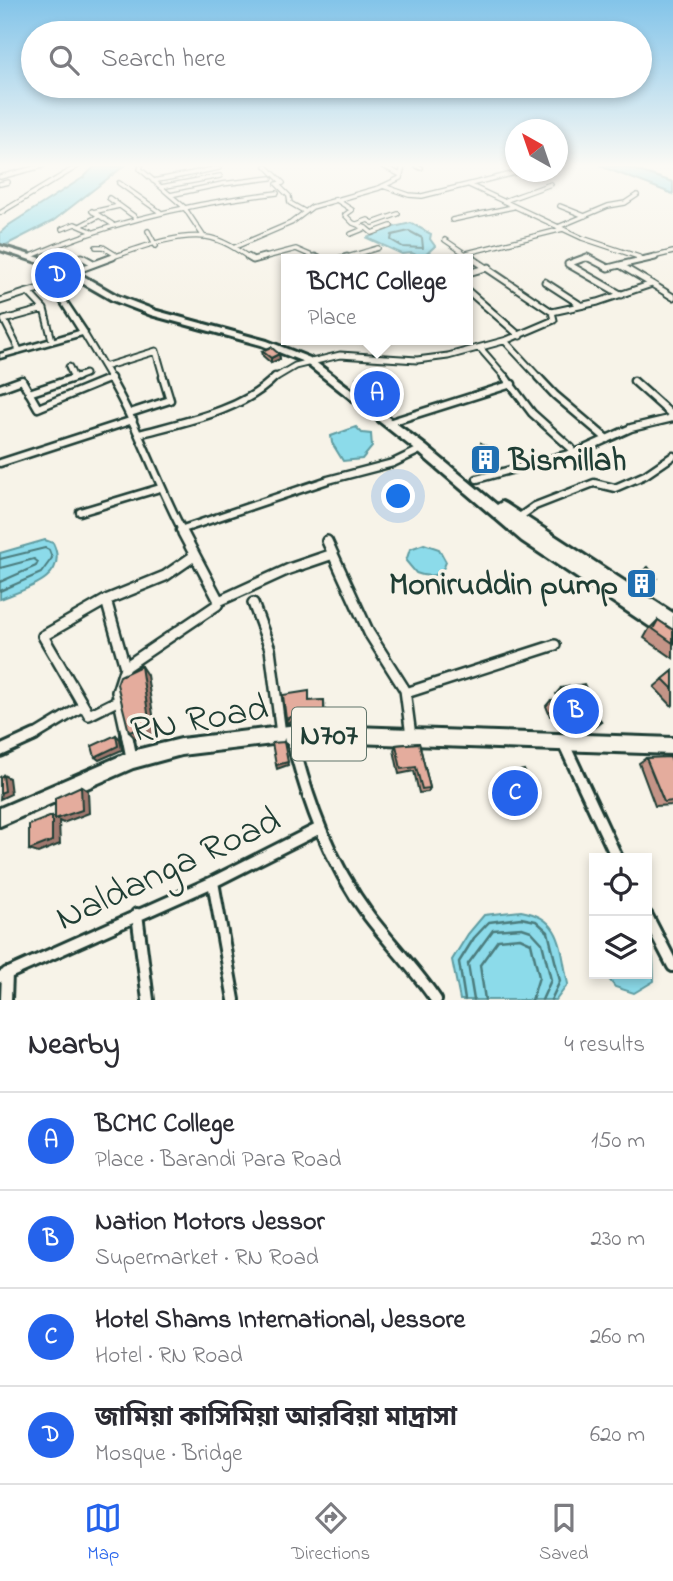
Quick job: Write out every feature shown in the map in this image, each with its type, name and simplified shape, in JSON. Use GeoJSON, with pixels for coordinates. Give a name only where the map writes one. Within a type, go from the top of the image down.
{"type":"FeatureCollection","features":[{"type":"Feature","properties":{"kind":"highway"},"geometry":{"type":"LineString","coordinates":[[0,248],[50,263],[115,298],[142,309],[264,343],[310,362],[422,449],[527,537],[673,635]]}},
{"type":"Feature","properties":{"kind":"highway"},"geometry":{"type":"LineString","coordinates":[[450,472],[673,621]]}},
{"type":"Feature","properties":{"kind":"highway","name":"RN Road"},"geometry":{"type":"LineString","coordinates":[[0,817],[132,760],[181,747],[286,734],[673,746]]}},
{"type":"Feature","properties":{"kind":"street"},"geometry":{"type":"LineString","coordinates":[[94,213],[112,224]]}},
{"type":"Feature","properties":{"kind":"street"},"geometry":{"type":"LineString","coordinates":[[129,213],[135,217]]}},
{"type":"Feature","properties":{"kind":"street"},"geometry":{"type":"LineString","coordinates":[[29,257],[91,231],[157,213]]}},
{"type":"Feature","properties":{"kind":"street"},"geometry":{"type":"LineString","coordinates":[[188,213],[204,237]]}},
{"type":"Feature","properties":{"kind":"street"},"geometry":{"type":"LineString","coordinates":[[234,247],[291,223],[303,216],[304,213]]}},
{"type":"Feature","properties":{"kind":"street"},"geometry":{"type":"LineString","coordinates":[[348,213],[345,215],[372,233],[391,226]]}},
{"type":"Feature","properties":{"kind":"street"},"geometry":{"type":"LineString","coordinates":[[452,220],[471,214],[485,216],[495,213]]}},
{"type":"Feature","properties":{"kind":"street"},"geometry":{"type":"LineString","coordinates":[[529,213],[561,228],[639,257],[653,259],[673,252]]}},
{"type":"Feature","properties":{"kind":"street"},"geometry":{"type":"LineString","coordinates":[[577,213],[585,216]]}},
{"type":"Feature","properties":{"kind":"street"},"geometry":{"type":"LineString","coordinates":[[444,240],[467,253],[561,228],[593,213]]}},
{"type":"Feature","properties":{"kind":"street"},"geometry":{"type":"LineString","coordinates":[[356,224],[368,220],[373,223],[398,214]]}},
{"type":"Feature","properties":{"kind":"street"},"geometry":{"type":"LineString","coordinates":[[80,226],[99,216]]}},
{"type":"Feature","properties":{"kind":"street"},"geometry":{"type":"LineString","coordinates":[[62,229],[75,224],[91,231]]}},
{"type":"Feature","properties":{"kind":"street"},"geometry":{"type":"LineString","coordinates":[[351,234],[366,228]]}},
{"type":"Feature","properties":{"kind":"street"},"geometry":{"type":"LineString","coordinates":[[148,231],[156,246]]}},
{"type":"Feature","properties":{"kind":"street"},"geometry":{"type":"LineString","coordinates":[[219,601],[180,530],[111,377],[63,300],[48,283],[93,263],[156,246],[204,237],[234,247],[253,260],[296,249],[307,254]]}},
{"type":"Feature","properties":{"kind":"street"},"geometry":{"type":"LineString","coordinates":[[96,247],[103,247],[116,255]]}},
{"type":"Feature","properties":{"kind":"street"},"geometry":{"type":"LineString","coordinates":[[357,254],[378,248]]}},
{"type":"Feature","properties":{"kind":"street"},"geometry":{"type":"LineString","coordinates":[[80,257],[93,263]]}},
{"type":"Feature","properties":{"kind":"street"},"geometry":{"type":"LineString","coordinates":[[139,435],[216,411],[260,392],[270,385],[278,374],[310,362],[361,352],[419,360],[505,341],[554,320],[552,312],[473,257]]}},
{"type":"Feature","properties":{"kind":"street"},"geometry":{"type":"LineString","coordinates":[[622,295],[568,264],[587,257],[608,268],[639,257]]}},
{"type":"Feature","properties":{"kind":"street"},"geometry":{"type":"LineString","coordinates":[[620,265],[673,297]]}},
{"type":"Feature","properties":{"kind":"street"},"geometry":{"type":"LineString","coordinates":[[473,272],[489,267]]}},
{"type":"Feature","properties":{"kind":"street"},"geometry":{"type":"LineString","coordinates":[[545,282],[579,304]]}},
{"type":"Feature","properties":{"kind":"street"},"geometry":{"type":"LineString","coordinates":[[552,312],[622,295],[652,284]]}},
{"type":"Feature","properties":{"kind":"street"},"geometry":{"type":"LineString","coordinates":[[0,301],[50,286]]}},
{"type":"Feature","properties":{"kind":"street"},"geometry":{"type":"LineString","coordinates":[[28,292],[44,309],[52,340]]}},
{"type":"Feature","properties":{"kind":"street"},"geometry":{"type":"LineString","coordinates":[[473,295],[520,336]]}},
{"type":"Feature","properties":{"kind":"street"},"geometry":{"type":"LineString","coordinates":[[4,320],[44,309]]}},
{"type":"Feature","properties":{"kind":"street"},"geometry":{"type":"LineString","coordinates":[[1,311],[19,350]]}},
{"type":"Feature","properties":{"kind":"street"},"geometry":{"type":"LineString","coordinates":[[0,356],[83,332]]}},
{"type":"Feature","properties":{"kind":"street"},"geometry":{"type":"LineString","coordinates":[[505,341],[555,395],[607,439]]}},
{"type":"Feature","properties":{"kind":"street"},"geometry":{"type":"LineString","coordinates":[[480,348],[512,384],[532,413],[571,449]]}},
{"type":"Feature","properties":{"kind":"street"},"geometry":{"type":"LineString","coordinates":[[0,463],[131,417],[170,400],[156,351],[104,367]]}},
{"type":"Feature","properties":{"kind":"street"},"geometry":{"type":"LineString","coordinates":[[69,367],[74,378]]}},
{"type":"Feature","properties":{"kind":"street"},"geometry":{"type":"LineString","coordinates":[[29,393],[85,374]]}},
{"type":"Feature","properties":{"kind":"street"},"geometry":{"type":"LineString","coordinates":[[0,388],[22,380],[38,408],[111,377]]}},
{"type":"Feature","properties":{"kind":"street"},"geometry":{"type":"LineString","coordinates":[[634,381],[673,417]]}},
{"type":"Feature","properties":{"kind":"street"},"geometry":{"type":"LineString","coordinates":[[388,423],[512,384]]}},
{"type":"Feature","properties":{"kind":"street"},"geometry":{"type":"LineString","coordinates":[[477,479],[580,452],[643,424],[673,417]]}},
{"type":"Feature","properties":{"kind":"street"},"geometry":{"type":"LineString","coordinates":[[180,530],[328,480],[393,463],[422,449]]}},
{"type":"Feature","properties":{"kind":"street"},"geometry":{"type":"LineString","coordinates":[[518,518],[535,506],[594,483],[615,488],[671,461]]}},
{"type":"Feature","properties":{"kind":"street"},"geometry":{"type":"LineString","coordinates":[[80,512],[160,488]]}},
{"type":"Feature","properties":{"kind":"street"},"geometry":{"type":"LineString","coordinates":[[327,541],[369,633],[406,693],[411,737]]}},
{"type":"Feature","properties":{"kind":"street"},"geometry":{"type":"LineString","coordinates":[[132,760],[119,700],[118,684],[125,667],[217,605],[219,601],[264,578],[333,554]]}},
{"type":"Feature","properties":{"kind":"street"},"geometry":{"type":"LineString","coordinates":[[119,700],[89,715],[43,636],[106,600],[146,585],[194,556]]}},
{"type":"Feature","properties":{"kind":"street"},"geometry":{"type":"LineString","coordinates":[[106,600],[125,667]]}},
{"type":"Feature","properties":{"kind":"street"},"geometry":{"type":"LineString","coordinates":[[253,603],[270,649],[286,734],[320,828],[344,877],[367,914],[419,974],[436,1000]]}},
{"type":"Feature","properties":{"kind":"street"},"geometry":{"type":"LineString","coordinates":[[406,693],[555,645]]}},
{"type":"Feature","properties":{"kind":"street"},"geometry":{"type":"LineString","coordinates":[[0,751],[27,740],[83,706]]}},
{"type":"Feature","properties":{"kind":"street"},"geometry":{"type":"LineString","coordinates":[[563,743],[615,853]]}},
{"type":"Feature","properties":{"kind":"street","name":"Naldanga Road"},"geometry":{"type":"LineString","coordinates":[[4,975],[213,882],[320,828]]}},
{"type":"Feature","properties":{"kind":"street"},"geometry":{"type":"LineString","coordinates":[[213,882],[234,1000]]}},
{"type":"Feature","properties":{"kind":"street"},"geometry":{"type":"LineString","coordinates":[[137,915],[148,1000]]}},
{"type":"Feature","properties":{"kind":"street"},"geometry":{"type":"LineString","coordinates":[[652,926],[673,966]]}},
{"type":"Feature","properties":{"kind":"street"},"geometry":{"type":"LineString","coordinates":[[4,975],[6,1000]]}},
{"type":"Feature","properties":{"kind":"water"},"geometry":{"type":"Polygon","coordinates":[[[28,213],[64,213],[0,248],[0,233],[28,213]]]}},
{"type":"Feature","properties":{"kind":"water"},"geometry":{"type":"Polygon","coordinates":[[[411,223],[431,234],[430,239],[435,246],[426,254],[402,254],[367,238],[385,229],[411,223]]]}},
{"type":"Feature","properties":{"kind":"water"},"geometry":{"type":"Polygon","coordinates":[[[356,427],[362,433],[371,434],[372,447],[362,459],[343,461],[332,443],[331,436],[356,427]]]}},
{"type":"Feature","properties":{"kind":"water"},"geometry":{"type":"Polygon","coordinates":[[[45,540],[53,543],[57,555],[56,565],[51,573],[33,586],[0,599],[0,553],[45,540]]]}},
{"type":"Feature","properties":{"kind":"water"},"geometry":{"type":"Polygon","coordinates":[[[424,544],[439,549],[446,562],[441,571],[434,575],[416,573],[406,561],[410,549],[424,544]]]}},
{"type":"Feature","properties":{"kind":"water"},"geometry":{"type":"Polygon","coordinates":[[[521,911],[545,920],[552,928],[561,947],[568,984],[556,1000],[460,1000],[452,960],[468,934],[484,915],[521,911]]]}},
{"type":"Feature","properties":{"kind":"water"},"geometry":{"type":"Polygon","coordinates":[[[652,956],[654,981],[634,993],[615,987],[609,979],[652,979],[652,956]]]}},
{"type":"Feature","properties":{"kind":"building"},"geometry":{"type":"Polygon","coordinates":[[[271,347],[279,354],[271,358],[262,351],[271,347]]]}},
{"type":"Feature","properties":{"kind":"building"},"geometry":{"type":"Polygon","coordinates":[[[378,373],[395,392],[381,396],[357,378],[378,373]]]}},
{"type":"Feature","properties":{"kind":"building"},"geometry":{"type":"Polygon","coordinates":[[[481,443],[496,453],[492,464],[479,454],[481,443]]]}},
{"type":"Feature","properties":{"kind":"building"},"geometry":{"type":"Polygon","coordinates":[[[648,567],[657,578],[648,586],[635,577],[648,567]]]}},
{"type":"Feature","properties":{"kind":"building"},"geometry":{"type":"Polygon","coordinates":[[[658,620],[673,630],[673,643],[653,629],[658,620]]]}},
{"type":"Feature","properties":{"kind":"building"},"geometry":{"type":"Polygon","coordinates":[[[141,666],[150,726],[129,732],[117,684],[120,676],[141,666]]]}},
{"type":"Feature","properties":{"kind":"building"},"geometry":{"type":"Polygon","coordinates":[[[673,671],[673,689],[663,679],[673,671]]]}},
{"type":"Feature","properties":{"kind":"building"},"geometry":{"type":"Polygon","coordinates":[[[584,684],[601,722],[578,726],[570,709],[555,711],[551,700],[566,699],[561,688],[584,684]]]}},
{"type":"Feature","properties":{"kind":"building"},"geometry":{"type":"Polygon","coordinates":[[[309,691],[309,701],[324,700],[324,717],[293,716],[286,719],[283,695],[309,691]]]}},
{"type":"Feature","properties":{"kind":"building"},"geometry":{"type":"Polygon","coordinates":[[[116,735],[118,746],[95,757],[92,746],[116,735]]]}},
{"type":"Feature","properties":{"kind":"building"},"geometry":{"type":"Polygon","coordinates":[[[284,742],[288,762],[276,765],[272,743],[284,742]]]}},
{"type":"Feature","properties":{"kind":"building"},"geometry":{"type":"Polygon","coordinates":[[[419,743],[430,788],[422,789],[416,767],[401,769],[396,745],[419,743]]]}},
{"type":"Feature","properties":{"kind":"building"},"geometry":{"type":"Polygon","coordinates":[[[670,757],[673,765],[673,801],[664,802],[646,758],[670,757]]]}},
{"type":"Feature","properties":{"kind":"building"},"geometry":{"type":"Polygon","coordinates":[[[524,770],[537,802],[515,808],[503,775],[524,770]]]}},
{"type":"Feature","properties":{"kind":"building"},"geometry":{"type":"Polygon","coordinates":[[[3,775],[5,791],[0,793],[0,777],[3,775]]]}},
{"type":"Feature","properties":{"kind":"building"},"geometry":{"type":"Polygon","coordinates":[[[81,786],[82,810],[55,819],[55,798],[81,786]]]}},
{"type":"Feature","properties":{"kind":"building"},"geometry":{"type":"Polygon","coordinates":[[[52,816],[52,841],[29,850],[29,825],[52,816]]]}},
{"type":"Feature","properties":{"kind":"place","name":"জামিয়া কাসিমিয়া আরবিয়া মাদ্রাসা"},"geometry":{"type":"Point","coordinates":[58,275]}},
{"type":"Feature","properties":{"kind":"place","name":"BCMC College"},"geometry":{"type":"Point","coordinates":[377,394]}},
{"type":"Feature","properties":{"kind":"place","name":"Bismillah"},"geometry":{"type":"Point","coordinates":[486,459]}},
{"type":"Feature","properties":{"kind":"place","name":"Moniruddin pump"},"geometry":{"type":"Point","coordinates":[641,583]}},
{"type":"Feature","properties":{"kind":"place","name":"Nation Motors Jessor"},"geometry":{"type":"Point","coordinates":[576,711]}},
{"type":"Feature","properties":{"kind":"place","name":"Hotel Shams International, Jessore"},"geometry":{"type":"Point","coordinates":[515,793]}}]}
